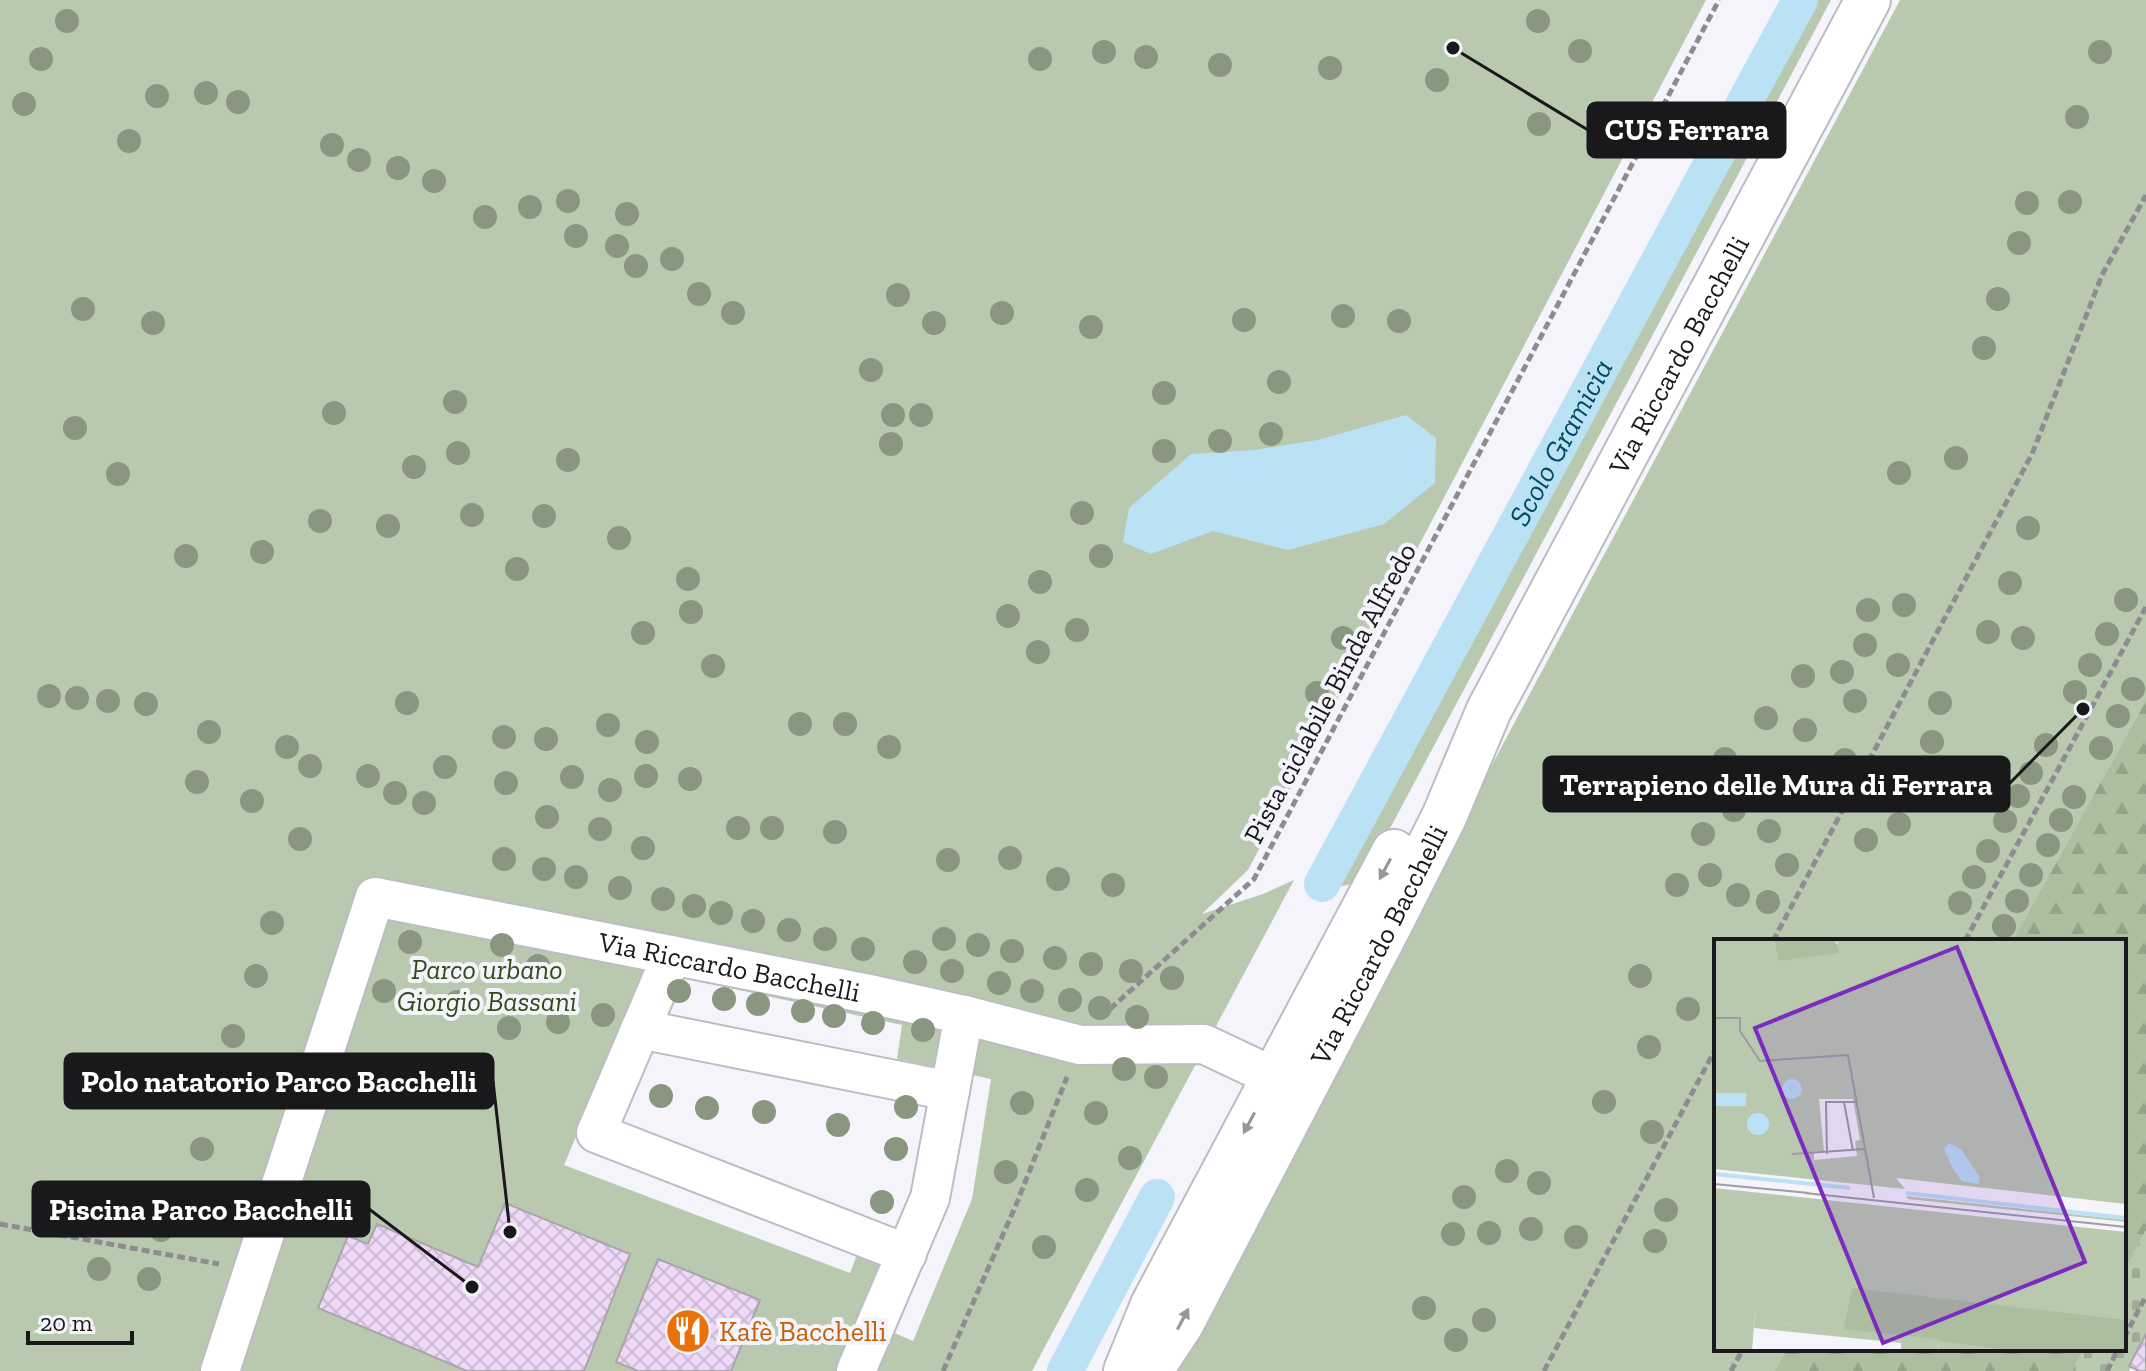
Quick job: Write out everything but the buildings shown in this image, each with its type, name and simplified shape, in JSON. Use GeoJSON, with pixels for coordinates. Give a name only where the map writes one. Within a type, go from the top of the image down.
{"type":"FeatureCollection","features":[{"type":"Feature","properties":{"kind":"main road","name":"Via Riccardo Bacchelli"},"geometry":{"type":"LineString","coordinates":[[1150,1371],[1181,1324],[1405,830],[1489,710],[1868,0]]}},
{"type":"Feature","properties":{"kind":"main road","name":"Via Riccardo Bacchelli"},"geometry":{"type":"LineString","coordinates":[[1126,1371],[1153,1305],[1288,1083]]}},
{"type":"Feature","properties":{"kind":"lane","name":"Via Riccardo Bacchelli"},"geometry":{"type":"LineString","coordinates":[[253,1270],[375,897],[874,995],[1080,1045],[1204,1044],[1288,1083]]}},
{"type":"Feature","properties":{"kind":"lane"},"geometry":{"type":"LineString","coordinates":[[672,955],[596,1133],[907,1254]]}},
{"type":"Feature","properties":{"kind":"lane"},"geometry":{"type":"LineString","coordinates":[[856,1371],[930,1198],[964,1015]]}},
{"type":"Feature","properties":{"kind":"lane"},"geometry":{"type":"LineString","coordinates":[[640,1029],[950,1091]]}},
{"type":"Feature","properties":{"kind":"lane"},"geometry":{"type":"LineString","coordinates":[[220,1371],[253,1270]]}},
{"type":"Feature","properties":{"kind":"path","name":"Pista ciclabile Binda Alfredo"},"geometry":{"type":"LineString","coordinates":[[943,1371],[1016,1205],[1080,1045],[1101,1017],[1254,879],[1719,0]]}},
{"type":"Feature","properties":{"kind":"path"},"geometry":{"type":"LineString","coordinates":[[1774,939],[2032,454],[2102,275],[2146,195]]}},
{"type":"Feature","properties":{"kind":"path"},"geometry":{"type":"LineString","coordinates":[[1966,939],[2146,607]]}},
{"type":"Feature","properties":{"kind":"path"},"geometry":{"type":"LineString","coordinates":[[1544,1371],[1714,1052]]}},
{"type":"Feature","properties":{"kind":"path"},"geometry":{"type":"LineString","coordinates":[[0,1224],[253,1270]]}},
{"type":"Feature","properties":{"kind":"path"},"geometry":{"type":"LineString","coordinates":[[2126,1334],[2146,1296]]}},
{"type":"Feature","properties":{"kind":"path"},"geometry":{"type":"LineString","coordinates":[[1731,1371],[1742,1351]]}},
{"type":"Feature","properties":{"kind":"path"},"geometry":{"type":"LineString","coordinates":[[2107,1371],[2117,1351]]}},
{"type":"Feature","properties":{"kind":"green space","name":"Parco urbano Giorgio Bassani"},"geometry":{"type":"Polygon","coordinates":[[[0,0],[1706,0],[1248,870],[1202,914],[1294,880],[1032,1371],[0,1371],[0,0]],[[646,970],[564,1165],[850,1273],[857,1255],[881,1264],[859,1318],[913,1341],[972,1199],[991,1079],[897,1059],[902,1025],[646,970]]]}},
{"type":"Feature","properties":{"kind":"green space"},"geometry":{"type":"Polygon","coordinates":[[[1814,0],[1831,0],[1362,881],[1336,888],[1814,0]]]}},
{"type":"Feature","properties":{"kind":"green space"},"geometry":{"type":"Polygon","coordinates":[[[1900,0],[2146,0],[2146,1230],[2126,1268],[2126,939],[1714,939],[1714,1351],[2083,1351],[2072,1371],[1175,1371],[1502,746],[1900,0]]]}},
{"type":"Feature","properties":{"kind":"green space"},"geometry":{"type":"Polygon","coordinates":[[[2146,701],[2146,1230],[2126,1268],[2126,939],[2014,939],[2146,701]]]}},
{"type":"Feature","properties":{"kind":"green space"},"geometry":{"type":"Polygon","coordinates":[[[2146,1230],[2146,1338],[2129,1371],[2072,1371],[2083,1351],[2126,1351],[2126,1268],[2146,1230]]]}},
{"type":"Feature","properties":{"kind":"green space"},"geometry":{"type":"Polygon","coordinates":[[[1786,1351],[2083,1351],[2072,1371],[1775,1371],[1786,1351]]]}},
{"type":"Feature","properties":{"kind":"water"},"geometry":{"type":"Polygon","coordinates":[[[1406,415],[1436,438],[1435,483],[1384,524],[1288,550],[1213,531],[1151,554],[1123,542],[1129,508],[1191,454],[1254,450],[1318,440],[1406,415]]]}},
{"type":"Feature","properties":{"kind":"waterway","name":"Scolo Gramicia"},"geometry":{"type":"LineString","coordinates":[[1322,884],[1800,0]]}},
{"type":"Feature","properties":{"kind":"waterway","name":"Scolo Gramicia"},"geometry":{"type":"LineString","coordinates":[[1065,1371],[1157,1197]]}},
{"type":"Feature","properties":{"kind":"place","name":"CUS Ferrara"},"geometry":{"type":"Point","coordinates":[1453,48]}},
{"type":"Feature","properties":{"kind":"place","name":"Terrapieno delle Mura di Ferrara"},"geometry":{"type":"Point","coordinates":[2083,709]}},
{"type":"Feature","properties":{"kind":"place","name":"Polo natatorio Parco Bacchelli"},"geometry":{"type":"Point","coordinates":[510,1232]}},
{"type":"Feature","properties":{"kind":"place","name":"Piscina Parco Bacchelli"},"geometry":{"type":"Point","coordinates":[472,1287]}},
{"type":"Feature","properties":{"kind":"place","name":"Kafè Bacchelli"},"geometry":{"type":"Point","coordinates":[688,1331]}}]}
